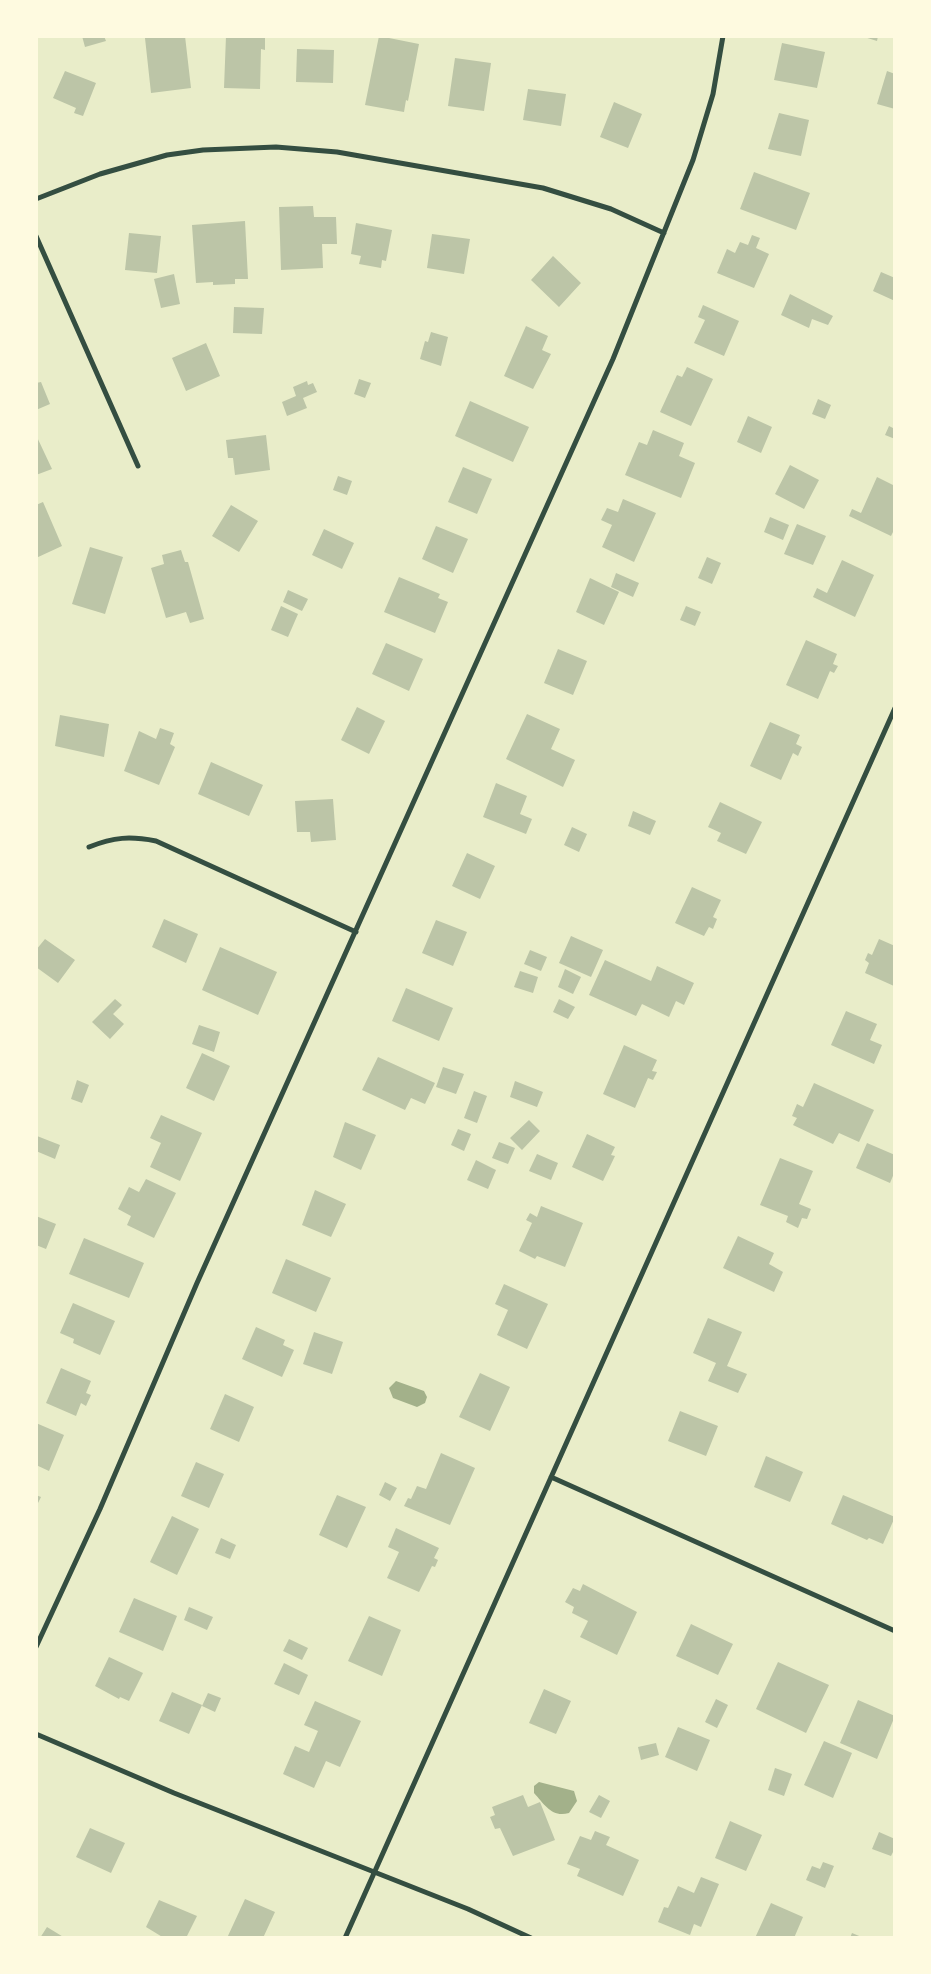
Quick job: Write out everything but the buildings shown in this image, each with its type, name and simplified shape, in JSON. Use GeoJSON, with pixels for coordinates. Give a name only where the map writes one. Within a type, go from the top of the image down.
{"type":"FeatureCollection","features":[{"type":"Feature","properties":{"kind":"street"},"geometry":{"type":"LineString","coordinates":[[36,1647],[100,1509],[197,1283],[613,359],[699,141],[713,94],[723,36]]}},
{"type":"Feature","properties":{"kind":"street"},"geometry":{"type":"LineString","coordinates":[[36,200],[100,174],[167,155],[203,150],[276,147],[337,152],[543,188],[611,209],[664,233]]}},
{"type":"Feature","properties":{"kind":"street"},"geometry":{"type":"LineString","coordinates":[[36,236],[138,466]]}},
{"type":"Feature","properties":{"kind":"street"},"geometry":{"type":"LineString","coordinates":[[345,1938],[895,708]]}},
{"type":"Feature","properties":{"kind":"street"},"geometry":{"type":"LineString","coordinates":[[90,847],[108,840],[132,837],[156,841],[356,932]]}},
{"type":"Feature","properties":{"kind":"street"},"geometry":{"type":"LineString","coordinates":[[551,1478],[895,1631]]}},
{"type":"Feature","properties":{"kind":"street"},"geometry":{"type":"LineString","coordinates":[[36,1734],[174,1793],[374,1871],[531,1938]]}},
{"type":"Feature","properties":{"kind":"shaded area"},"geometry":{"type":"Polygon","coordinates":[[[396,1381],[424,1391],[427,1397],[425,1403],[417,1407],[393,1398],[389,1388],[396,1381]]]}},
{"type":"Feature","properties":{"kind":"shaded area"},"geometry":{"type":"Polygon","coordinates":[[[539,1782],[574,1791],[577,1801],[569,1813],[558,1814],[545,1806],[534,1793],[534,1786],[539,1782]]]}}]}
